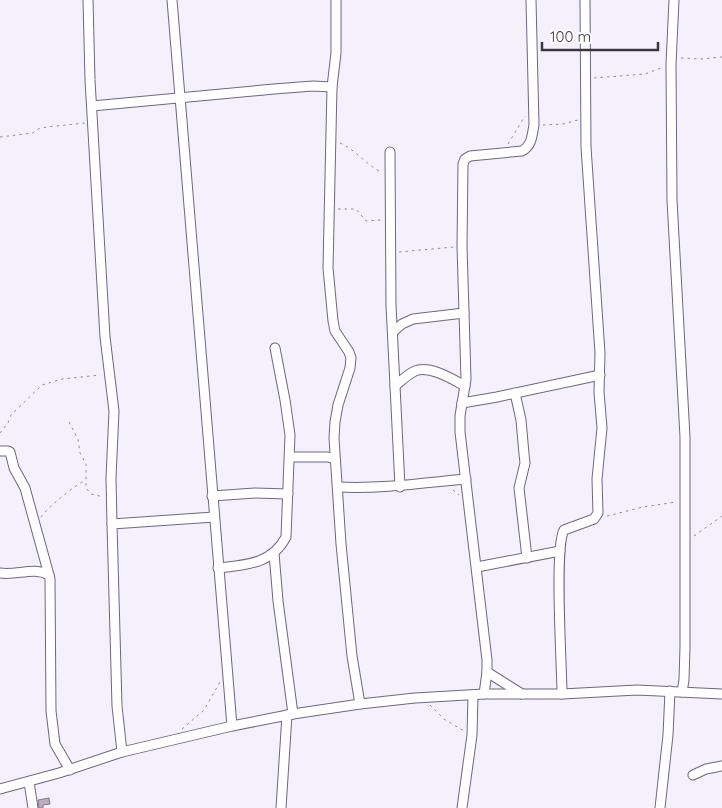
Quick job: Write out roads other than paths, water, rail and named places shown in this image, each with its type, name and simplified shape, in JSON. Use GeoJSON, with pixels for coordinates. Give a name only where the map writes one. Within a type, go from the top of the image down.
{"type":"FeatureCollection","features":[{"type":"Feature","properties":{"kind":"street"},"geometry":{"type":"LineString","coordinates":[[88,0],[105,337],[113,389],[112,524],[117,706],[122,752]]}},
{"type":"Feature","properties":{"kind":"street"},"geometry":{"type":"LineString","coordinates":[[172,0],[232,726]]}},
{"type":"Feature","properties":{"kind":"street"},"geometry":{"type":"LineString","coordinates":[[336,0],[336,53],[332,87],[328,268],[335,331],[351,358],[335,422],[335,459],[350,638],[360,704]]}},
{"type":"Feature","properties":{"kind":"street"},"geometry":{"type":"LineString","coordinates":[[484,694],[487,672],[477,567],[460,432],[465,386],[462,246],[464,161],[470,156],[526,149],[532,138],[534,104],[531,0]]}},
{"type":"Feature","properties":{"kind":"street"},"geometry":{"type":"LineString","coordinates":[[562,694],[560,551],[562,533],[564,530],[596,517],[598,513],[597,479],[602,428],[587,175],[585,0]]}},
{"type":"Feature","properties":{"kind":"street"},"geometry":{"type":"LineString","coordinates":[[674,0],[671,64],[672,200],[685,438],[684,667],[682,692]]}},
{"type":"Feature","properties":{"kind":"street"},"geometry":{"type":"LineString","coordinates":[[92,106],[314,86],[332,87]]}},
{"type":"Feature","properties":{"kind":"street"},"geometry":{"type":"LineString","coordinates":[[390,152],[391,305],[400,487]]}},
{"type":"Feature","properties":{"kind":"street"},"geometry":{"type":"LineString","coordinates":[[393,332],[408,320],[464,313]]}},
{"type":"Feature","properties":{"kind":"street"},"geometry":{"type":"LineString","coordinates":[[218,568],[263,561],[282,545],[286,536],[290,435],[288,414],[275,348]]}},
{"type":"Feature","properties":{"kind":"street"},"geometry":{"type":"LineString","coordinates":[[395,386],[414,372],[424,370],[447,377],[465,386]]}},
{"type":"Feature","properties":{"kind":"street"},"geometry":{"type":"LineString","coordinates":[[462,403],[600,375]]}},
{"type":"Feature","properties":{"kind":"street"},"geometry":{"type":"LineString","coordinates":[[515,393],[521,420],[524,454],[519,488],[527,558]]}},
{"type":"Feature","properties":{"kind":"street"},"geometry":{"type":"LineString","coordinates":[[0,451],[8,450],[10,452],[14,468],[25,488],[49,575],[49,664],[52,718],[55,744],[70,770]]}},
{"type":"Feature","properties":{"kind":"street"},"geometry":{"type":"LineString","coordinates":[[290,457],[328,457],[335,459]]}},
{"type":"Feature","properties":{"kind":"street"},"geometry":{"type":"LineString","coordinates":[[338,487],[400,487],[466,479]]}},
{"type":"Feature","properties":{"kind":"street"},"geometry":{"type":"LineString","coordinates":[[212,496],[255,493],[288,494]]}},
{"type":"Feature","properties":{"kind":"street"},"geometry":{"type":"LineString","coordinates":[[112,524],[214,517]]}},
{"type":"Feature","properties":{"kind":"street"},"geometry":{"type":"LineString","coordinates":[[477,567],[560,551]]}},
{"type":"Feature","properties":{"kind":"street"},"geometry":{"type":"LineString","coordinates":[[274,553],[290,714],[281,808]]}},
{"type":"Feature","properties":{"kind":"street"},"geometry":{"type":"LineString","coordinates":[[0,573],[10,574],[38,571],[49,575]]}},
{"type":"Feature","properties":{"kind":"street"},"geometry":{"type":"LineString","coordinates":[[487,672],[522,694]]}},
{"type":"Feature","properties":{"kind":"street"},"geometry":{"type":"LineString","coordinates":[[0,789],[70,770],[122,752],[232,726],[290,714],[360,704],[484,694],[562,694],[638,690],[722,694]]}},
{"type":"Feature","properties":{"kind":"street"},"geometry":{"type":"LineString","coordinates":[[660,808],[668,735],[670,691]]}},
{"type":"Feature","properties":{"kind":"street"},"geometry":{"type":"LineString","coordinates":[[462,808],[472,735],[473,695]]}},
{"type":"Feature","properties":{"kind":"street"},"geometry":{"type":"LineString","coordinates":[[692,775],[706,769],[722,766]]}},
{"type":"Feature","properties":{"kind":"street"},"geometry":{"type":"LineString","coordinates":[[29,782],[32,808]]}}]}
